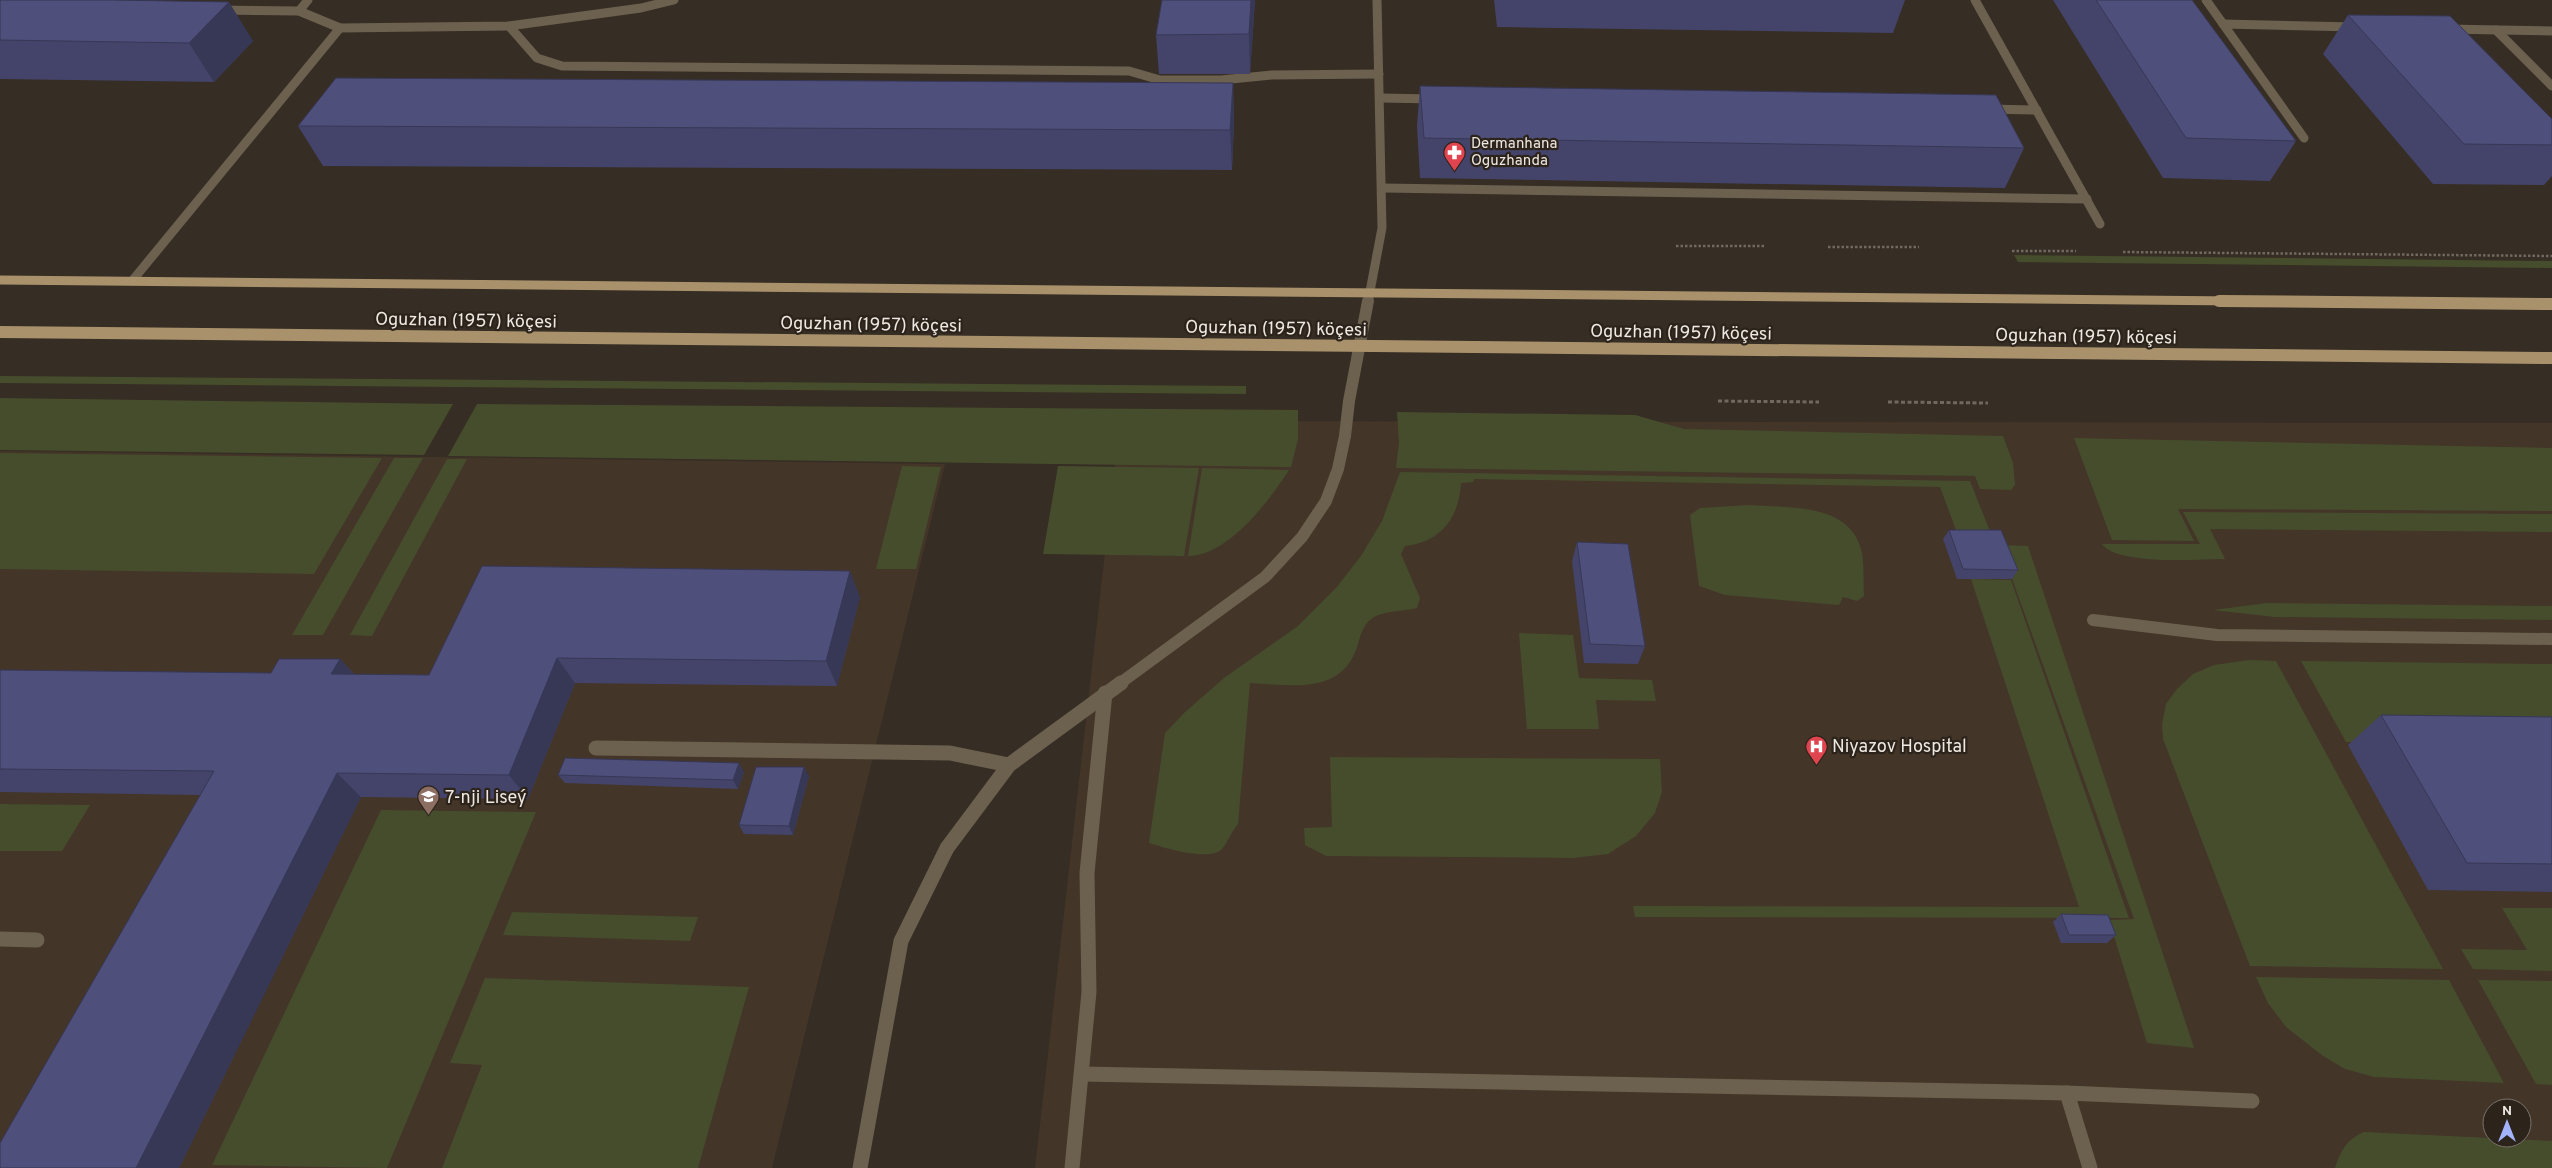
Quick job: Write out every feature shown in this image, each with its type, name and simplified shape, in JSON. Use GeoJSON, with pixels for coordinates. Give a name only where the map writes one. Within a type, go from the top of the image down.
{"type":"FeatureCollection","features":[{"type":"Feature","properties":{"kind":"main road","name":"Oguzhan (1957) köçesi"},"geometry":{"type":"LineString","coordinates":[[0,280],[2552,304]]}},
{"type":"Feature","properties":{"kind":"main road","name":"Oguzhan (1957) köçesi"},"geometry":{"type":"LineString","coordinates":[[0,332],[2552,358]]}},
{"type":"Feature","properties":{"kind":"street"},"geometry":{"type":"LineString","coordinates":[[299,11],[308,0]]}},
{"type":"Feature","properties":{"kind":"street"},"geometry":{"type":"LineString","coordinates":[[209,10],[299,11],[340,28],[508,26],[641,8],[674,0]]}},
{"type":"Feature","properties":{"kind":"street"},"geometry":{"type":"LineString","coordinates":[[860,1168],[901,941],[947,848],[1009,765],[1265,577],[1302,537],[1326,501],[1338,469],[1382,228],[1383,188],[1377,0]]}},
{"type":"Feature","properties":{"kind":"street"},"geometry":{"type":"LineString","coordinates":[[1975,0],[2100,224]]}},
{"type":"Feature","properties":{"kind":"street"},"geometry":{"type":"LineString","coordinates":[[2206,0],[2304,138]]}},
{"type":"Feature","properties":{"kind":"street"},"geometry":{"type":"LineString","coordinates":[[2223,24],[2369,27]]}},
{"type":"Feature","properties":{"kind":"street"},"geometry":{"type":"LineString","coordinates":[[508,26],[536,58],[562,66],[1129,71],[1160,80],[1221,80],[1272,75],[1380,74]]}},
{"type":"Feature","properties":{"kind":"street"},"geometry":{"type":"LineString","coordinates":[[132,281],[340,28]]}},
{"type":"Feature","properties":{"kind":"street"},"geometry":{"type":"LineString","coordinates":[[2438,28],[2552,31]]}},
{"type":"Feature","properties":{"kind":"street"},"geometry":{"type":"LineString","coordinates":[[2496,30],[2552,86]]}},
{"type":"Feature","properties":{"kind":"street"},"geometry":{"type":"LineString","coordinates":[[1380,98],[1450,99]]}},
{"type":"Feature","properties":{"kind":"street"},"geometry":{"type":"LineString","coordinates":[[1977,109],[2037,110]]}},
{"type":"Feature","properties":{"kind":"street"},"geometry":{"type":"LineString","coordinates":[[1383,188],[2087,199]]}},
{"type":"Feature","properties":{"kind":"street"},"geometry":{"type":"LineString","coordinates":[[2093,620],[2217,635],[2552,639]]}},
{"type":"Feature","properties":{"kind":"street"},"geometry":{"type":"LineString","coordinates":[[1072,1168],[1089,992],[1088,873],[1105,693]]}},
{"type":"Feature","properties":{"kind":"street"},"geometry":{"type":"LineString","coordinates":[[596,748],[950,754],[1009,765]]}},
{"type":"Feature","properties":{"kind":"street"},"geometry":{"type":"LineString","coordinates":[[0,939],[37,940]]}},
{"type":"Feature","properties":{"kind":"street"},"geometry":{"type":"LineString","coordinates":[[1082,1074],[2067,1093],[2252,1101]]}},
{"type":"Feature","properties":{"kind":"street"},"geometry":{"type":"LineString","coordinates":[[2067,1093],[2090,1168]]}},
{"type":"Feature","properties":{"kind":"path"},"geometry":{"type":"LineString","coordinates":[[1676,246],[1766,246]]}},
{"type":"Feature","properties":{"kind":"path"},"geometry":{"type":"LineString","coordinates":[[1828,247],[1918,247]]}},
{"type":"Feature","properties":{"kind":"path"},"geometry":{"type":"LineString","coordinates":[[2012,251],[2080,251]]}},
{"type":"Feature","properties":{"kind":"path"},"geometry":{"type":"LineString","coordinates":[[2120,252],[2552,256]]}},
{"type":"Feature","properties":{"kind":"path"},"geometry":{"type":"LineString","coordinates":[[1718,401],[1819,402]]}},
{"type":"Feature","properties":{"kind":"path"},"geometry":{"type":"LineString","coordinates":[[1888,402],[1988,403]]}},
{"type":"Feature","properties":{"kind":"shaded area","name":"Niyazov Hospital"},"geometry":{"type":"Polygon","coordinates":[[[1120,421],[2552,423],[2552,1168],[1035,1168],[1120,421]]]}},
{"type":"Feature","properties":{"kind":"shaded area","name":"7-nji Liseý"},"geometry":{"type":"Polygon","coordinates":[[[0,451],[945,464],[772,1168],[0,1168],[0,451]]]}},
{"type":"Feature","properties":{"kind":"green space"},"geometry":{"type":"Polygon","coordinates":[[[2014,255],[2552,261],[2552,268],[2018,262],[2014,255]]]}},
{"type":"Feature","properties":{"kind":"green space"},"geometry":{"type":"Polygon","coordinates":[[[0,376],[1246,386],[1246,394],[0,383],[0,376]]]}},
{"type":"Feature","properties":{"kind":"green space"},"geometry":{"type":"Polygon","coordinates":[[[0,398],[453,404],[424,455],[0,450],[0,398]]]}},
{"type":"Feature","properties":{"kind":"green space"},"geometry":{"type":"Polygon","coordinates":[[[477,404],[1298,410],[1298,439],[1291,467],[448,456],[477,404]]]}},
{"type":"Feature","properties":{"kind":"green space"},"geometry":{"type":"Polygon","coordinates":[[[1397,412],[1635,415],[1684,429],[2003,436],[2013,463],[2015,485],[2011,490],[1980,489],[1975,476],[1396,468],[1399,442],[1397,412]]]}},
{"type":"Feature","properties":{"kind":"green space"},"geometry":{"type":"Polygon","coordinates":[[[2074,438],[2552,448],[2552,511],[2178,509],[2194,541],[2112,540],[2074,438]]]}},
{"type":"Feature","properties":{"kind":"green space"},"geometry":{"type":"Polygon","coordinates":[[[0,453],[382,458],[314,574],[0,569],[0,453]]]}},
{"type":"Feature","properties":{"kind":"green space"},"geometry":{"type":"Polygon","coordinates":[[[394,458],[423,458],[323,635],[292,635],[394,458]]]}},
{"type":"Feature","properties":{"kind":"green space"},"geometry":{"type":"Polygon","coordinates":[[[447,459],[467,459],[372,636],[350,635],[447,459]]]}},
{"type":"Feature","properties":{"kind":"green space"},"geometry":{"type":"Polygon","coordinates":[[[902,466],[941,467],[916,569],[876,569],[902,466]]]}},
{"type":"Feature","properties":{"kind":"green space"},"geometry":{"type":"Polygon","coordinates":[[[1058,466],[1199,468],[1184,556],[1043,554],[1058,466]]]}},
{"type":"Feature","properties":{"kind":"green space"},"geometry":{"type":"Polygon","coordinates":[[[1202,468],[1289,470],[1259,511],[1232,537],[1218,547],[1203,554],[1188,556],[1202,468]]]}},
{"type":"Feature","properties":{"kind":"green space"},"geometry":{"type":"Polygon","coordinates":[[[1400,472],[1970,481],[1993,539],[1959,538],[1940,487],[1474,479],[1473,482],[1461,483],[1456,507],[1446,526],[1429,539],[1418,544],[1405,546],[1401,554],[1420,598],[1417,608],[1386,613],[1372,618],[1360,636],[1351,661],[1341,672],[1328,680],[1314,684],[1298,685],[1250,683],[1238,824],[1223,848],[1215,853],[1196,854],[1149,843],[1165,733],[1184,713],[1224,678],[1298,626],[1336,588],[1361,556],[1382,521],[1400,472]]]}},
{"type":"Feature","properties":{"kind":"green space"},"geometry":{"type":"Polygon","coordinates":[[[1750,505],[1814,510],[1842,522],[1853,532],[1862,552],[1864,596],[1857,601],[1843,597],[1839,605],[1725,595],[1699,586],[1690,515],[1700,508],[1750,505]]]}},
{"type":"Feature","properties":{"kind":"green space"},"geometry":{"type":"Polygon","coordinates":[[[2183,512],[2552,514],[2552,532],[2210,529],[2225,559],[2197,560],[2160,560],[2124,556],[2111,551],[2102,544],[2200,544],[2183,512]]]}},
{"type":"Feature","properties":{"kind":"green space"},"geometry":{"type":"Polygon","coordinates":[[[2000,545],[2028,546],[2194,1048],[2147,1043],[2109,920],[2134,919],[2000,545]]]}},
{"type":"Feature","properties":{"kind":"green space"},"geometry":{"type":"Polygon","coordinates":[[[1971,579],[2011,580],[2129,918],[1635,917],[1633,906],[2079,907],[1971,579]]]}},
{"type":"Feature","properties":{"kind":"green space"},"geometry":{"type":"Polygon","coordinates":[[[2267,603],[2552,606],[2552,620],[2275,617],[2213,610],[2267,603]]]}},
{"type":"Feature","properties":{"kind":"green space"},"geometry":{"type":"Polygon","coordinates":[[[1519,633],[1573,635],[1579,678],[1652,680],[1656,701],[1596,700],[1599,729],[1527,729],[1519,633]]]}},
{"type":"Feature","properties":{"kind":"green space"},"geometry":{"type":"Polygon","coordinates":[[[2249,660],[2276,661],[2443,969],[2250,966],[2163,739],[2162,724],[2166,704],[2177,689],[2193,674],[2214,665],[2249,660]]]}},
{"type":"Feature","properties":{"kind":"green space"},"geometry":{"type":"Polygon","coordinates":[[[2301,661],[2552,664],[2552,745],[2346,742],[2301,661]]]}},
{"type":"Feature","properties":{"kind":"green space"},"geometry":{"type":"Polygon","coordinates":[[[1330,757],[1660,759],[1662,792],[1655,813],[1636,836],[1608,854],[1573,858],[1326,856],[1305,845],[1304,828],[1332,827],[1330,757]]]}},
{"type":"Feature","properties":{"kind":"green space"},"geometry":{"type":"Polygon","coordinates":[[[0,804],[90,805],[62,851],[0,851],[0,804]]]}},
{"type":"Feature","properties":{"kind":"green space"},"geometry":{"type":"Polygon","coordinates":[[[381,810],[536,812],[387,1168],[212,1165],[381,810]]]}},
{"type":"Feature","properties":{"kind":"green space"},"geometry":{"type":"Polygon","coordinates":[[[2502,908],[2552,908],[2552,971],[2473,969],[2461,949],[2527,950],[2502,908]]]}},
{"type":"Feature","properties":{"kind":"green space"},"geometry":{"type":"Polygon","coordinates":[[[512,912],[698,917],[690,941],[503,935],[512,912]]]}},
{"type":"Feature","properties":{"kind":"green space"},"geometry":{"type":"Polygon","coordinates":[[[2256,977],[2449,980],[2504,1083],[2374,1077],[2345,1069],[2323,1056],[2286,1027],[2268,1003],[2256,977]]]}},
{"type":"Feature","properties":{"kind":"green space"},"geometry":{"type":"Polygon","coordinates":[[[485,978],[749,987],[698,1168],[442,1168],[482,1065],[450,1063],[485,978]]]}},
{"type":"Feature","properties":{"kind":"green space"},"geometry":{"type":"Polygon","coordinates":[[[2478,980],[2552,981],[2552,1085],[2536,1084],[2478,980]]]}},
{"type":"Feature","properties":{"kind":"green space"},"geometry":{"type":"Polygon","coordinates":[[[2364,1132],[2482,1138],[2482,1148],[2532,1148],[2532,1140],[2552,1141],[2552,1168],[2335,1168],[2345,1146],[2364,1132]]]}},
{"type":"Feature","properties":{"kind":"building"},"geometry":{"type":"Polygon","coordinates":[[[0,0],[229,2],[189,43],[0,40],[0,0]]]}},
{"type":"Feature","properties":{"kind":"building"},"geometry":{"type":"Polygon","coordinates":[[[1162,0],[1251,0],[1249,34],[1156,35],[1162,0]]]}},
{"type":"Feature","properties":{"kind":"building"},"geometry":{"type":"Polygon","coordinates":[[[2096,0],[2192,0],[2296,141],[2186,138],[2096,0]]]}},
{"type":"Feature","properties":{"kind":"building"},"geometry":{"type":"Polygon","coordinates":[[[2348,15],[2450,16],[2552,119],[2552,145],[2464,144],[2348,15]]]}},
{"type":"Feature","properties":{"kind":"building"},"geometry":{"type":"Polygon","coordinates":[[[336,78],[1233,83],[1230,130],[298,126],[336,78]]]}},
{"type":"Feature","properties":{"kind":"building"},"geometry":{"type":"Polygon","coordinates":[[[1420,86],[1996,95],[2024,148],[1424,138],[1420,86]]]}},
{"type":"Feature","properties":{"kind":"building"},"geometry":{"type":"Polygon","coordinates":[[[1949,530],[2001,530],[2018,570],[1963,569],[1949,530]]]}},
{"type":"Feature","properties":{"kind":"building"},"geometry":{"type":"Polygon","coordinates":[[[1577,542],[1628,544],[1645,646],[1590,644],[1577,542]]]}},
{"type":"Feature","properties":{"kind":"building"},"geometry":{"type":"Polygon","coordinates":[[[482,566],[850,571],[826,661],[557,658],[509,775],[337,773],[136,1168],[0,1168],[0,1143],[214,771],[0,769],[0,670],[271,673],[279,659],[340,659],[331,674],[429,675],[482,566]]]}},
{"type":"Feature","properties":{"kind":"building"},"geometry":{"type":"Polygon","coordinates":[[[2381,715],[2552,717],[2552,864],[2467,863],[2381,715]]]}},
{"type":"Feature","properties":{"kind":"building"},"geometry":{"type":"Polygon","coordinates":[[[565,758],[739,763],[733,780],[558,775],[565,758]]]}},
{"type":"Feature","properties":{"kind":"building"},"geometry":{"type":"Polygon","coordinates":[[[756,767],[804,767],[789,826],[739,825],[756,767]]]}},
{"type":"Feature","properties":{"kind":"building"},"geometry":{"type":"Polygon","coordinates":[[[2061,914],[2108,915],[2116,935],[2069,935],[2061,914]]]}},
{"type":"Feature","properties":{"kind":"place","name":"Dermanhana Oguzhanda"},"geometry":{"type":"Point","coordinates":[1455,171]}},
{"type":"Feature","properties":{"kind":"place","name":"Niyazov Hospital"},"geometry":{"type":"Point","coordinates":[1816,765]}},
{"type":"Feature","properties":{"kind":"place","name":"7-nji Liseý"},"geometry":{"type":"Point","coordinates":[429,816]}}]}
